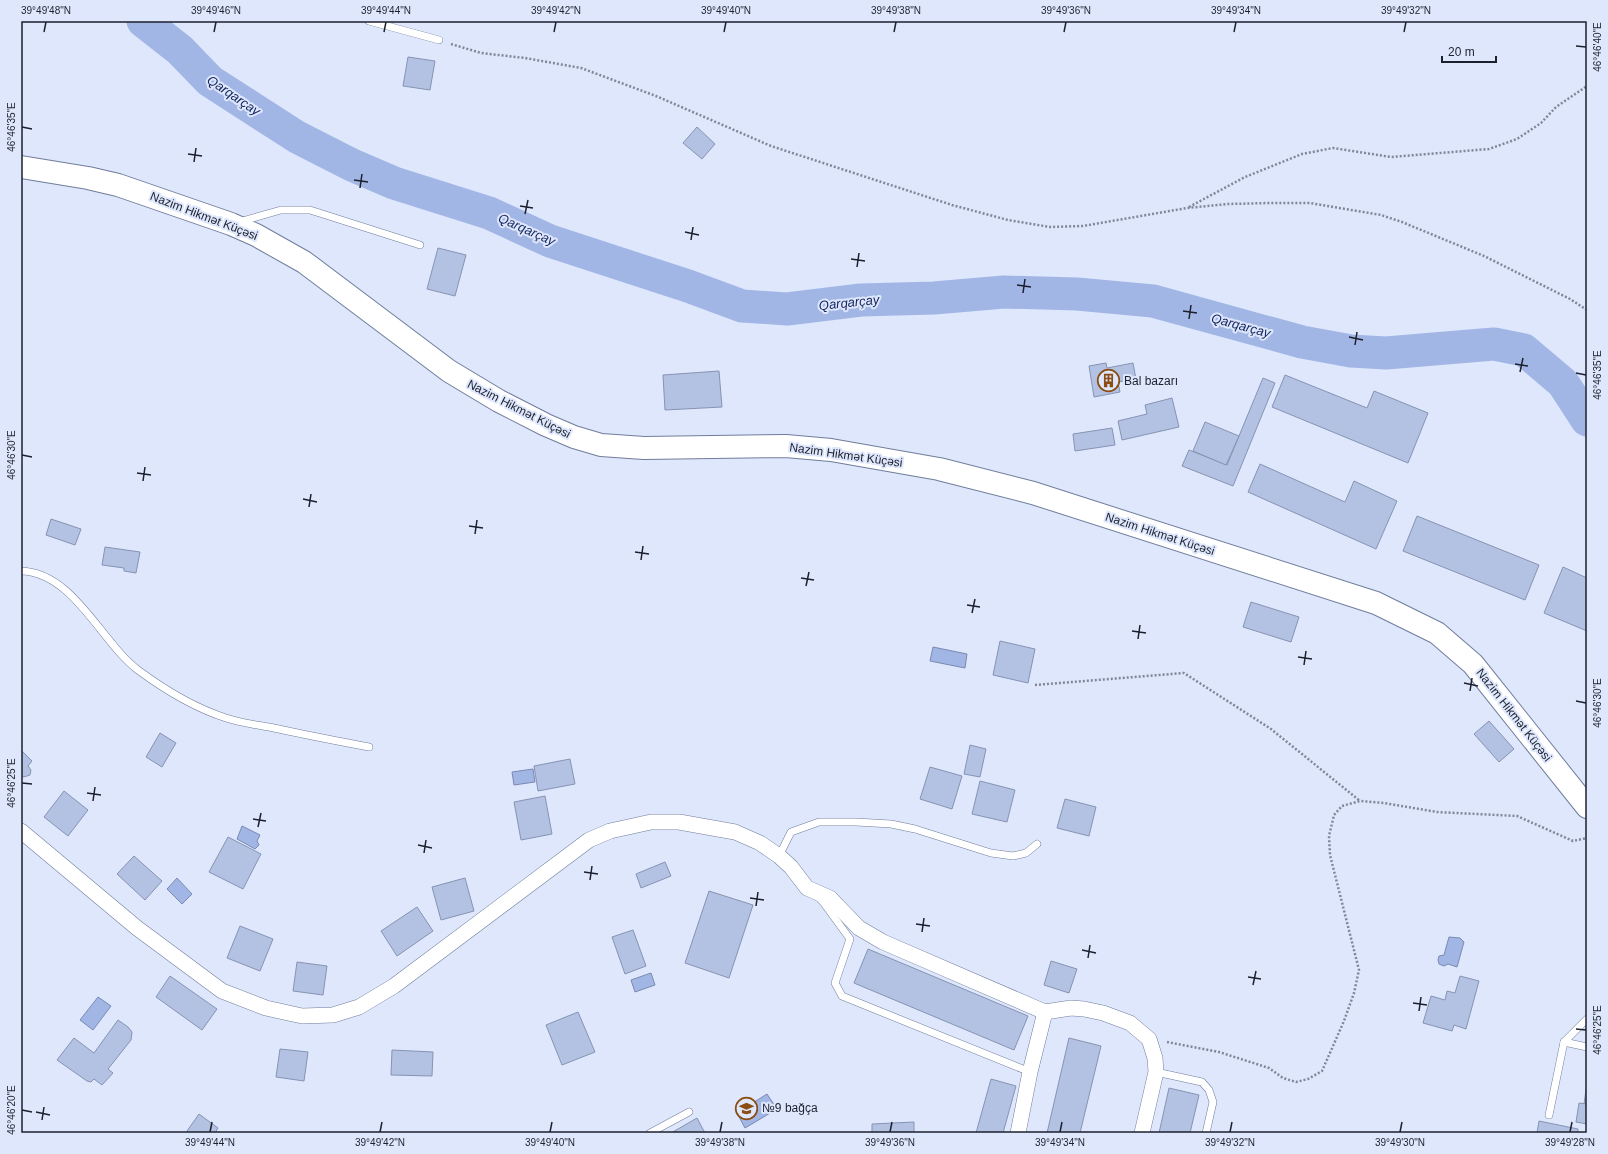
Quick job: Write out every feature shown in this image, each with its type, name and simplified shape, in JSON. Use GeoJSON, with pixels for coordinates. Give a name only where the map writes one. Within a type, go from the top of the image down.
{"type":"FeatureCollection","features":[{"type":"Feature","properties":{"kind":"main road","name":"Nazim Hikmət Küçəsi"},"geometry":{"type":"LineString","coordinates":[[21,167],[88,178],[118,185],[231,224],[256,235],[304,262],[449,371],[472,386],[546,425],[574,437],[601,445],[644,448],[786,446],[831,450],[939,468],[1040,496],[1376,603],[1437,633],[1473,664],[1587,808]]}},
{"type":"Feature","properties":{"kind":"street"},"geometry":{"type":"LineString","coordinates":[[21,831],[137,928],[222,991],[266,1008],[302,1016],[333,1015],[359,1007],[394,986],[589,840],[610,831],[651,822],[679,822],[734,832],[760,843],[780,856],[791,867],[807,888],[830,898],[854,933],[883,942],[1045,1012],[1071,1008],[1084,1009],[1103,1013],[1130,1023],[1149,1039],[1155,1058],[1156,1072],[1142,1133]]}},
{"type":"Feature","properties":{"kind":"street"},"geometry":{"type":"LineString","coordinates":[[1018,1133],[1030,1072],[1045,1012]]}},
{"type":"Feature","properties":{"kind":"lane"},"geometry":{"type":"LineString","coordinates":[[369,21],[439,40]]}},
{"type":"Feature","properties":{"kind":"lane"},"geometry":{"type":"LineString","coordinates":[[231,224],[281,210],[310,210],[420,246]]}},
{"type":"Feature","properties":{"kind":"lane"},"geometry":{"type":"LineString","coordinates":[[21,571],[44,575],[55,582],[79,603],[137,669],[166,689],[191,703],[227,719],[369,747]]}},
{"type":"Feature","properties":{"kind":"lane"},"geometry":{"type":"LineString","coordinates":[[780,856],[791,832],[819,822],[891,824],[915,829],[991,853],[1013,856],[1026,853],[1037,844]]}},
{"type":"Feature","properties":{"kind":"lane"},"geometry":{"type":"LineString","coordinates":[[854,933],[835,983],[842,996],[1030,1072]]}},
{"type":"Feature","properties":{"kind":"lane"},"geometry":{"type":"LineString","coordinates":[[1549,1115],[1564,1042],[1587,1019]]}},
{"type":"Feature","properties":{"kind":"lane"},"geometry":{"type":"LineString","coordinates":[[1564,1042],[1587,1047]]}},
{"type":"Feature","properties":{"kind":"lane"},"geometry":{"type":"LineString","coordinates":[[1156,1072],[1202,1082],[1209,1090],[1213,1102],[1206,1133]]}},
{"type":"Feature","properties":{"kind":"lane"},"geometry":{"type":"LineString","coordinates":[[650,1133],[689,1112]]}},
{"type":"Feature","properties":{"kind":"path"},"geometry":{"type":"LineString","coordinates":[[439,40],[481,53],[581,68],[656,96],[771,146],[952,205],[1008,220],[1050,227],[1083,226],[1187,208],[1228,204],[1310,203],[1381,215],[1402,222],[1484,256],[1570,299],[1587,310]]}},
{"type":"Feature","properties":{"kind":"path"},"geometry":{"type":"LineString","coordinates":[[1187,208],[1245,177],[1302,154],[1333,148],[1391,157],[1489,149],[1517,139],[1541,123],[1556,107],[1587,86]]}},
{"type":"Feature","properties":{"kind":"path"},"geometry":{"type":"LineString","coordinates":[[1035,685],[1184,673],[1271,729],[1360,801]]}},
{"type":"Feature","properties":{"kind":"path"},"geometry":{"type":"LineString","coordinates":[[1149,1039],[1219,1052],[1269,1068],[1283,1078],[1296,1082],[1308,1079],[1322,1071],[1352,1000],[1359,970],[1330,855],[1329,836],[1334,815],[1342,806],[1360,801],[1384,803],[1437,812],[1517,816],[1573,841],[1587,838]]}},
{"type":"Feature","properties":{"kind":"water"},"geometry":{"type":"Polygon","coordinates":[[[933,647],[967,654],[965,668],[930,661],[933,647]]]}},
{"type":"Feature","properties":{"kind":"water"},"geometry":{"type":"Polygon","coordinates":[[[533,769],[535,782],[514,785],[512,772],[533,769]]]}},
{"type":"Feature","properties":{"kind":"water"},"geometry":{"type":"Polygon","coordinates":[[[242,826],[260,835],[257,841],[259,845],[255,849],[237,839],[242,826]]]}},
{"type":"Feature","properties":{"kind":"water"},"geometry":{"type":"Polygon","coordinates":[[[177,878],[192,894],[182,904],[167,889],[177,878]]]}},
{"type":"Feature","properties":{"kind":"water"},"geometry":{"type":"Polygon","coordinates":[[[1449,937],[1460,938],[1464,942],[1457,967],[1448,964],[1444,966],[1439,964],[1439,956],[1444,955],[1449,937]]]}},
{"type":"Feature","properties":{"kind":"water"},"geometry":{"type":"Polygon","coordinates":[[[651,973],[655,985],[635,992],[631,980],[651,973]]]}},
{"type":"Feature","properties":{"kind":"water"},"geometry":{"type":"Polygon","coordinates":[[[98,997],[111,1006],[93,1030],[80,1020],[98,997]]]}},
{"type":"Feature","properties":{"kind":"water"},"geometry":{"type":"Polygon","coordinates":[[[767,1094],[777,1109],[745,1128],[737,1113],[767,1094]]]}},
{"type":"Feature","properties":{"kind":"building"},"geometry":{"type":"Polygon","coordinates":[[[408,57],[435,61],[430,90],[403,86],[408,57]]]}},
{"type":"Feature","properties":{"kind":"building"},"geometry":{"type":"Polygon","coordinates":[[[697,127],[715,144],[702,159],[683,143],[697,127]]]}},
{"type":"Feature","properties":{"kind":"building"},"geometry":{"type":"Polygon","coordinates":[[[438,248],[466,255],[455,296],[427,289],[438,248]]]}},
{"type":"Feature","properties":{"kind":"building","name":"Bal bazarı"},"geometry":{"type":"Polygon","coordinates":[[[1106,363],[1107,368],[1133,363],[1136,379],[1118,382],[1120,392],[1094,397],[1089,366],[1106,363]]]}},
{"type":"Feature","properties":{"kind":"building"},"geometry":{"type":"Polygon","coordinates":[[[719,371],[722,407],[665,410],[663,375],[719,371]]]}},
{"type":"Feature","properties":{"kind":"building"},"geometry":{"type":"Polygon","coordinates":[[[1285,375],[1367,408],[1374,391],[1428,413],[1408,463],[1272,407],[1285,375]]]}},
{"type":"Feature","properties":{"kind":"building"},"geometry":{"type":"Polygon","coordinates":[[[1263,378],[1275,383],[1233,486],[1182,466],[1189,450],[1227,465],[1263,378]]]}},
{"type":"Feature","properties":{"kind":"building"},"geometry":{"type":"Polygon","coordinates":[[[1172,398],[1179,427],[1122,440],[1118,421],[1147,414],[1145,405],[1172,398]]]}},
{"type":"Feature","properties":{"kind":"building"},"geometry":{"type":"Polygon","coordinates":[[[1205,422],[1239,436],[1226,465],[1193,451],[1205,422]]]}},
{"type":"Feature","properties":{"kind":"building"},"geometry":{"type":"Polygon","coordinates":[[[1112,428],[1115,445],[1075,451],[1073,434],[1112,428]]]}},
{"type":"Feature","properties":{"kind":"building"},"geometry":{"type":"Polygon","coordinates":[[[1260,464],[1345,502],[1354,481],[1397,501],[1376,549],[1248,492],[1260,464]]]}},
{"type":"Feature","properties":{"kind":"building"},"geometry":{"type":"Polygon","coordinates":[[[1417,516],[1539,565],[1525,600],[1403,551],[1417,516]]]}},
{"type":"Feature","properties":{"kind":"building"},"geometry":{"type":"Polygon","coordinates":[[[51,519],[81,529],[75,545],[46,535],[51,519]]]}},
{"type":"Feature","properties":{"kind":"building"},"geometry":{"type":"Polygon","coordinates":[[[105,547],[140,552],[136,573],[124,571],[124,568],[102,565],[105,547]]]}},
{"type":"Feature","properties":{"kind":"building"},"geometry":{"type":"Polygon","coordinates":[[[1563,567],[1587,578],[1587,631],[1544,613],[1563,567]]]}},
{"type":"Feature","properties":{"kind":"building"},"geometry":{"type":"Polygon","coordinates":[[[1251,602],[1299,617],[1291,642],[1243,627],[1251,602]]]}},
{"type":"Feature","properties":{"kind":"building"},"geometry":{"type":"Polygon","coordinates":[[[1000,641],[1035,649],[1028,683],[993,675],[1000,641]]]}},
{"type":"Feature","properties":{"kind":"building"},"geometry":{"type":"Polygon","coordinates":[[[1489,721],[1514,749],[1499,762],[1474,734],[1489,721]]]}},
{"type":"Feature","properties":{"kind":"building"},"geometry":{"type":"Polygon","coordinates":[[[160,733],[176,743],[162,767],[146,757],[160,733]]]}},
{"type":"Feature","properties":{"kind":"building"},"geometry":{"type":"Polygon","coordinates":[[[970,745],[986,749],[980,777],[964,774],[970,745]]]}},
{"type":"Feature","properties":{"kind":"building"},"geometry":{"type":"Polygon","coordinates":[[[21,750],[32,761],[28,766],[31,770],[30,775],[23,777],[21,775],[21,750]]]}},
{"type":"Feature","properties":{"kind":"building"},"geometry":{"type":"Polygon","coordinates":[[[570,759],[575,784],[538,791],[534,766],[570,759]]]}},
{"type":"Feature","properties":{"kind":"building"},"geometry":{"type":"Polygon","coordinates":[[[930,767],[962,776],[952,809],[920,799],[930,767]]]}},
{"type":"Feature","properties":{"kind":"building"},"geometry":{"type":"Polygon","coordinates":[[[980,781],[1015,790],[1007,822],[972,814],[980,781]]]}},
{"type":"Feature","properties":{"kind":"building"},"geometry":{"type":"Polygon","coordinates":[[[64,791],[88,810],[68,836],[44,817],[64,791]]]}},
{"type":"Feature","properties":{"kind":"building"},"geometry":{"type":"Polygon","coordinates":[[[545,796],[552,834],[521,840],[514,802],[545,796]]]}},
{"type":"Feature","properties":{"kind":"building"},"geometry":{"type":"Polygon","coordinates":[[[1065,799],[1096,807],[1089,836],[1057,828],[1065,799]]]}},
{"type":"Feature","properties":{"kind":"building"},"geometry":{"type":"Polygon","coordinates":[[[228,837],[261,854],[243,889],[209,872],[228,837]]]}},
{"type":"Feature","properties":{"kind":"building"},"geometry":{"type":"Polygon","coordinates":[[[134,856],[162,881],[145,900],[117,874],[134,856]]]}},
{"type":"Feature","properties":{"kind":"building"},"geometry":{"type":"Polygon","coordinates":[[[665,862],[671,876],[641,888],[636,874],[665,862]]]}},
{"type":"Feature","properties":{"kind":"building"},"geometry":{"type":"Polygon","coordinates":[[[465,878],[474,911],[441,920],[432,887],[465,878]]]}},
{"type":"Feature","properties":{"kind":"building"},"geometry":{"type":"Polygon","coordinates":[[[709,891],[753,905],[729,978],[685,963],[709,891]]]}},
{"type":"Feature","properties":{"kind":"building"},"geometry":{"type":"Polygon","coordinates":[[[417,907],[433,931],[397,956],[381,931],[417,907]]]}},
{"type":"Feature","properties":{"kind":"building"},"geometry":{"type":"Polygon","coordinates":[[[240,926],[273,939],[260,971],[227,958],[240,926]]]}},
{"type":"Feature","properties":{"kind":"building"},"geometry":{"type":"Polygon","coordinates":[[[633,930],[646,966],[625,974],[612,937],[633,930]]]}},
{"type":"Feature","properties":{"kind":"building"},"geometry":{"type":"Polygon","coordinates":[[[868,949],[1028,1016],[1014,1050],[854,983],[868,949]]]}},
{"type":"Feature","properties":{"kind":"building"},"geometry":{"type":"Polygon","coordinates":[[[1051,961],[1077,969],[1069,993],[1044,985],[1051,961]]]}},
{"type":"Feature","properties":{"kind":"building"},"geometry":{"type":"Polygon","coordinates":[[[297,962],[327,966],[323,995],[293,991],[297,962]]]}},
{"type":"Feature","properties":{"kind":"building"},"geometry":{"type":"Polygon","coordinates":[[[170,976],[217,1009],[202,1030],[156,997],[170,976]]]}},
{"type":"Feature","properties":{"kind":"building"},"geometry":{"type":"Polygon","coordinates":[[[1460,976],[1479,981],[1466,1029],[1454,1025],[1452,1031],[1423,1023],[1431,996],[1445,1000],[1447,991],[1455,993],[1460,976]]]}},
{"type":"Feature","properties":{"kind":"building"},"geometry":{"type":"Polygon","coordinates":[[[578,1012],[595,1052],[562,1065],[546,1025],[578,1012]]]}},
{"type":"Feature","properties":{"kind":"building"},"geometry":{"type":"Polygon","coordinates":[[[118,1020],[132,1032],[131,1040],[108,1069],[113,1073],[102,1085],[94,1079],[91,1082],[87,1081],[57,1060],[74,1038],[94,1053],[118,1020]]]}},
{"type":"Feature","properties":{"kind":"building"},"geometry":{"type":"Polygon","coordinates":[[[1069,1038],[1101,1046],[1080,1133],[1047,1133],[1069,1038]]]}},
{"type":"Feature","properties":{"kind":"building"},"geometry":{"type":"Polygon","coordinates":[[[280,1049],[308,1052],[304,1081],[276,1077],[280,1049]]]}},
{"type":"Feature","properties":{"kind":"building"},"geometry":{"type":"Polygon","coordinates":[[[392,1050],[433,1052],[432,1076],[391,1075],[392,1050]]]}},
{"type":"Feature","properties":{"kind":"building"},"geometry":{"type":"Polygon","coordinates":[[[991,1079],[1016,1086],[1003,1133],[976,1133],[991,1079]]]}},
{"type":"Feature","properties":{"kind":"building"},"geometry":{"type":"Polygon","coordinates":[[[1587,1083],[1587,1104],[1584,1104],[1587,1083]]]}},
{"type":"Feature","properties":{"kind":"building"},"geometry":{"type":"Polygon","coordinates":[[[1169,1088],[1199,1095],[1190,1133],[1159,1133],[1169,1088]]]}},
{"type":"Feature","properties":{"kind":"building"},"geometry":{"type":"Polygon","coordinates":[[[1579,1103],[1587,1104],[1587,1124],[1576,1122],[1579,1103]]]}},
{"type":"Feature","properties":{"kind":"building"},"geometry":{"type":"Polygon","coordinates":[[[199,1114],[218,1128],[215,1133],[189,1133],[187,1131],[199,1114]]]}},
{"type":"Feature","properties":{"kind":"building"},"geometry":{"type":"Polygon","coordinates":[[[697,1118],[705,1133],[671,1133],[697,1118]]]}},
{"type":"Feature","properties":{"kind":"building"},"geometry":{"type":"Polygon","coordinates":[[[1539,1121],[1578,1129],[1578,1133],[1537,1133],[1539,1121]]]}},
{"type":"Feature","properties":{"kind":"building"},"geometry":{"type":"Polygon","coordinates":[[[914,1122],[914,1133],[872,1133],[872,1124],[914,1122]]]}},
{"type":"Feature","properties":{"kind":"waterway","name":"Qarqarçay"},"geometry":{"type":"LineString","coordinates":[[143,21],[180,50],[210,81],[297,137],[352,165],[394,183],[489,213],[550,241],[688,286],[742,306],[787,309],[861,300],[934,298],[1004,292],[1077,294],[1153,301],[1302,342],[1351,351],[1386,353],[1494,344],[1524,350],[1563,383],[1587,420]]}},
{"type":"Feature","properties":{"kind":"place","name":"Bal bazarı"},"geometry":{"type":"Point","coordinates":[1109,381]}},
{"type":"Feature","properties":{"kind":"place","name":"№9 bağça"},"geometry":{"type":"Point","coordinates":[746,1108]}}]}
